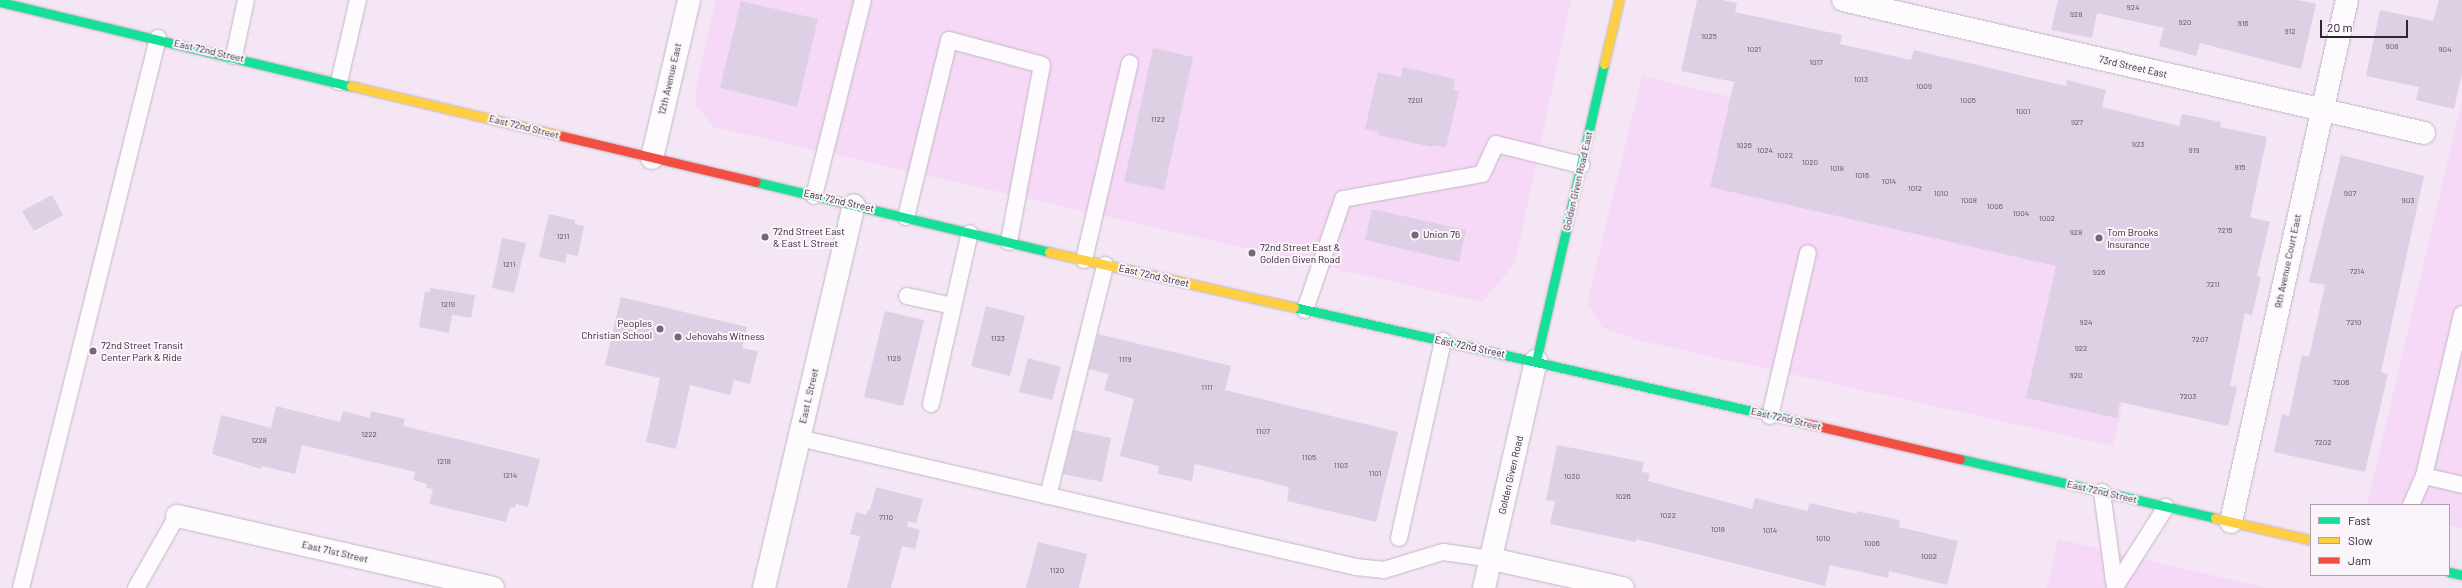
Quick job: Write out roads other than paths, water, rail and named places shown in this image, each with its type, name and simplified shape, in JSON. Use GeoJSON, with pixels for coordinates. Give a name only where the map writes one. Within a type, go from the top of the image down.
{"type":"FeatureCollection","features":[{"type":"Feature","properties":{"kind":"main road","name":"Golden Given Road East"},"geometry":{"type":"LineString","coordinates":[[1536,361],[1619,0]]}},
{"type":"Feature","properties":{"kind":"main road","name":"East 72nd Street"},"geometry":{"type":"LineString","coordinates":[[0,2],[234,56],[652,158],[1105,265],[1536,361],[2310,540]]}},
{"type":"Feature","properties":{"kind":"main road"},"geometry":{"type":"LineString","coordinates":[[2450,572],[2462,575]]}},
{"type":"Feature","properties":{"kind":"street","name":"12th Avenue East"},"geometry":{"type":"LineString","coordinates":[[652,158],[689,0]]}},
{"type":"Feature","properties":{"kind":"street","name":"73rd Street East"},"geometry":{"type":"LineString","coordinates":[[1843,0],[2322,111],[2424,133]]}},
{"type":"Feature","properties":{"kind":"street","name":"9th Avenue Court East"},"geometry":{"type":"LineString","coordinates":[[2231,522],[2347,0]]}},
{"type":"Feature","properties":{"kind":"street","name":"East L Street"},"geometry":{"type":"LineString","coordinates":[[764,588],[854,205]]}},
{"type":"Feature","properties":{"kind":"street","name":"Golden Given Road"},"geometry":{"type":"LineString","coordinates":[[1484,588],[1536,361]]}},
{"type":"Feature","properties":{"kind":"street","name":"East 71st Street"},"geometry":{"type":"LineString","coordinates":[[177,516],[493,588]]}},
{"type":"Feature","properties":{"kind":"street"},"geometry":{"type":"LineString","coordinates":[[1492,558],[1623,588]]}},
{"type":"Feature","properties":{"kind":"lane"},"geometry":{"type":"LineString","coordinates":[[234,56],[246,0]]}},
{"type":"Feature","properties":{"kind":"lane"},"geometry":{"type":"LineString","coordinates":[[339,82],[358,0]]}},
{"type":"Feature","properties":{"kind":"lane"},"geometry":{"type":"LineString","coordinates":[[814,196],[863,0]]}},
{"type":"Feature","properties":{"kind":"lane"},"geometry":{"type":"LineString","coordinates":[[20,588],[158,38]]}},
{"type":"Feature","properties":{"kind":"lane"},"geometry":{"type":"LineString","coordinates":[[906,217],[950,40],[1042,65],[1010,242]]}},
{"type":"Feature","properties":{"kind":"lane"},"geometry":{"type":"LineString","coordinates":[[1084,260],[1130,63]]}},
{"type":"Feature","properties":{"kind":"lane"},"geometry":{"type":"LineString","coordinates":[[1305,310],[1343,199],[1482,174],[1496,144],[1581,165]]}},
{"type":"Feature","properties":{"kind":"lane"},"geometry":{"type":"LineString","coordinates":[[931,404],[970,232]]}},
{"type":"Feature","properties":{"kind":"lane"},"geometry":{"type":"LineString","coordinates":[[1770,416],[1808,253]]}},
{"type":"Feature","properties":{"kind":"lane"},"geometry":{"type":"LineString","coordinates":[[1048,496],[1105,265]]}},
{"type":"Feature","properties":{"kind":"lane"},"geometry":{"type":"LineString","coordinates":[[907,296],[953,306]]}},
{"type":"Feature","properties":{"kind":"lane"},"geometry":{"type":"LineString","coordinates":[[2411,504],[2424,476],[2462,314]]}},
{"type":"Feature","properties":{"kind":"lane"},"geometry":{"type":"LineString","coordinates":[[1399,538],[1443,341]]}},
{"type":"Feature","properties":{"kind":"lane"},"geometry":{"type":"LineString","coordinates":[[799,438],[1048,496],[1226,535],[1356,567],[1384,570],[1444,552],[1492,558]]}},
{"type":"Feature","properties":{"kind":"lane"},"geometry":{"type":"LineString","coordinates":[[2424,476],[2462,485]]}},
{"type":"Feature","properties":{"kind":"lane"},"geometry":{"type":"LineString","coordinates":[[2102,492],[2115,587]]}},
{"type":"Feature","properties":{"kind":"lane"},"geometry":{"type":"LineString","coordinates":[[2115,587],[2166,507]]}},
{"type":"Feature","properties":{"kind":"lane"},"geometry":{"type":"LineString","coordinates":[[136,588],[177,516]]}},
{"type":"Feature","properties":{"kind":"place","name":"Union 76"},"geometry":{"type":"Point","coordinates":[1415,235]}},
{"type":"Feature","properties":{"kind":"place","name":"72nd Street East & East L Street"},"geometry":{"type":"Point","coordinates":[765,237]}},
{"type":"Feature","properties":{"kind":"place","name":"Tom Brooks Insurance"},"geometry":{"type":"Point","coordinates":[2099,238]}},
{"type":"Feature","properties":{"kind":"place","name":"72nd Street East & Golden Given Road"},"geometry":{"type":"Point","coordinates":[1252,253]}},
{"type":"Feature","properties":{"kind":"place","name":"Peoples Christian School"},"geometry":{"type":"Point","coordinates":[660,329]}},
{"type":"Feature","properties":{"kind":"place","name":"Jehovahs Witness"},"geometry":{"type":"Point","coordinates":[678,337]}},
{"type":"Feature","properties":{"kind":"place","name":"72nd Street Transit Center Park & Ride"},"geometry":{"type":"Point","coordinates":[93,351]}}]}
